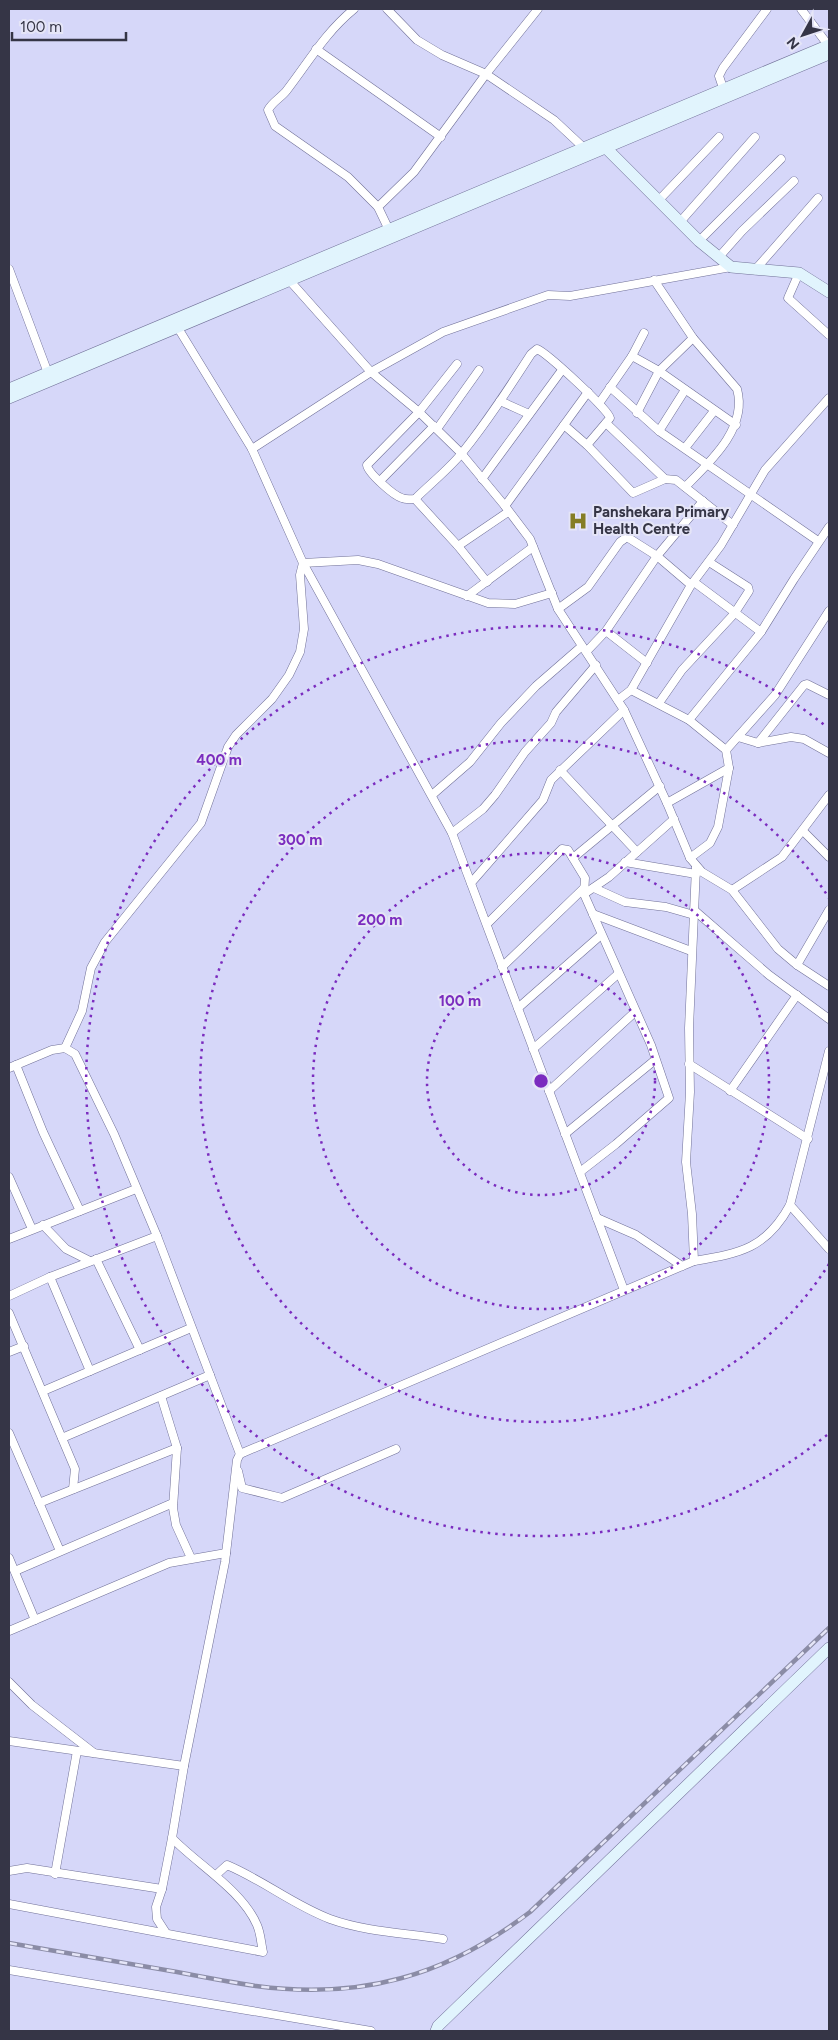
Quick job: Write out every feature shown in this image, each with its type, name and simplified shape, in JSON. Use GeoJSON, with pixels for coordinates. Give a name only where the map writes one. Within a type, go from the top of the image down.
{"type":"FeatureCollection","features":[{"type":"Feature","properties":{"kind":"street"},"geometry":{"type":"LineString","coordinates":[[354,9],[329,31],[286,91],[268,110],[275,126],[348,177],[378,207],[389,230]]}},
{"type":"Feature","properties":{"kind":"street"},"geometry":{"type":"LineString","coordinates":[[387,9],[417,40],[442,54],[486,74],[554,120],[584,148]]}},
{"type":"Feature","properties":{"kind":"street"},"geometry":{"type":"LineString","coordinates":[[378,207],[414,172],[486,74],[538,9]]}},
{"type":"Feature","properties":{"kind":"street"},"geometry":{"type":"LineString","coordinates":[[723,88],[719,76],[723,68],[767,9]]}},
{"type":"Feature","properties":{"kind":"street"},"geometry":{"type":"LineString","coordinates":[[9,389],[133,342],[178,328],[606,148],[829,48],[801,9]]}},
{"type":"Feature","properties":{"kind":"street"},"geometry":{"type":"LineString","coordinates":[[316,48],[441,137]]}},
{"type":"Feature","properties":{"kind":"street"},"geometry":{"type":"LineString","coordinates":[[9,398],[389,230],[723,88],[801,61]]}},
{"type":"Feature","properties":{"kind":"street"},"geometry":{"type":"LineString","coordinates":[[659,200],[719,137]]}},
{"type":"Feature","properties":{"kind":"street"},"geometry":{"type":"LineString","coordinates":[[680,222],[755,137]]}},
{"type":"Feature","properties":{"kind":"street"},"geometry":{"type":"LineString","coordinates":[[606,148],[699,241],[731,267]]}},
{"type":"Feature","properties":{"kind":"street"},"geometry":{"type":"LineString","coordinates":[[699,241],[781,159]]}},
{"type":"Feature","properties":{"kind":"street"},"geometry":{"type":"LineString","coordinates":[[719,257],[742,231],[794,181]]}},
{"type":"Feature","properties":{"kind":"street"},"geometry":{"type":"LineString","coordinates":[[755,270],[818,198]]}},
{"type":"Feature","properties":{"kind":"street"},"geometry":{"type":"LineString","coordinates":[[252,449],[371,372],[443,332],[548,295],[570,296],[731,267],[799,274],[829,292]]}},
{"type":"Feature","properties":{"kind":"street"},"geometry":{"type":"LineString","coordinates":[[9,269],[48,373]]}},
{"type":"Feature","properties":{"kind":"street"},"geometry":{"type":"LineString","coordinates":[[799,274],[788,298],[829,335]]}},
{"type":"Feature","properties":{"kind":"street"},"geometry":{"type":"LineString","coordinates":[[654,280],[693,338],[737,389],[739,412],[736,425],[707,465],[685,487]]}},
{"type":"Feature","properties":{"kind":"street"},"geometry":{"type":"LineString","coordinates":[[290,281],[371,372],[419,412],[461,453],[530,539],[558,608],[624,710],[660,786],[696,871],[691,951],[686,1162],[692,1214],[694,1261]]}},
{"type":"Feature","properties":{"kind":"street"},"geometry":{"type":"LineString","coordinates":[[178,328],[252,449],[302,563],[452,833],[624,1290]]}},
{"type":"Feature","properties":{"kind":"street"},"geometry":{"type":"LineString","coordinates":[[600,402],[632,356],[644,333]]}},
{"type":"Feature","properties":{"kind":"street"},"geometry":{"type":"LineString","coordinates":[[637,413],[659,371],[693,338]]}},
{"type":"Feature","properties":{"kind":"street"},"geometry":{"type":"LineString","coordinates":[[457,364],[419,412],[369,461],[367,468],[403,499],[415,499],[461,453],[500,401],[534,350],[540,349],[600,402],[610,415],[606,423],[587,445]]}},
{"type":"Feature","properties":{"kind":"street"},"geometry":{"type":"LineString","coordinates":[[632,356],[659,371],[736,425]]}},
{"type":"Feature","properties":{"kind":"street"},"geometry":{"type":"LineString","coordinates":[[380,481],[435,428],[479,370]]}},
{"type":"Feature","properties":{"kind":"street"},"geometry":{"type":"LineString","coordinates":[[482,479],[562,370]]}},
{"type":"Feature","properties":{"kind":"street"},"geometry":{"type":"LineString","coordinates":[[610,387],[659,431],[707,465],[752,493],[818,541]]}},
{"type":"Feature","properties":{"kind":"street"},"geometry":{"type":"LineString","coordinates":[[659,431],[685,390]]}},
{"type":"Feature","properties":{"kind":"street"},"geometry":{"type":"LineString","coordinates":[[458,546],[506,509],[588,392]]}},
{"type":"Feature","properties":{"kind":"street"},"geometry":{"type":"LineString","coordinates":[[618,700],[631,690],[692,584],[733,525],[773,459],[829,398]]}},
{"type":"Feature","properties":{"kind":"street"},"geometry":{"type":"LineString","coordinates":[[500,401],[529,414]]}},
{"type":"Feature","properties":{"kind":"street"},"geometry":{"type":"LineString","coordinates":[[685,448],[714,411]]}},
{"type":"Feature","properties":{"kind":"street"},"geometry":{"type":"LineString","coordinates":[[606,423],[665,479]]}},
{"type":"Feature","properties":{"kind":"street"},"geometry":{"type":"LineString","coordinates":[[564,425],[587,445],[633,493],[665,479],[676,480],[733,525]]}},
{"type":"Feature","properties":{"kind":"street"},"geometry":{"type":"LineString","coordinates":[[415,499],[458,546],[487,582]]}},
{"type":"Feature","properties":{"kind":"street"},"geometry":{"type":"LineString","coordinates":[[432,795],[470,762],[501,723],[536,686],[606,631],[657,556],[703,501]]}},
{"type":"Feature","properties":{"kind":"street"},"geometry":{"type":"LineString","coordinates":[[690,720],[761,632],[818,541],[829,527]]}},
{"type":"Feature","properties":{"kind":"street"},"geometry":{"type":"LineString","coordinates":[[558,608],[588,587],[624,538],[631,539],[657,556],[692,584],[761,632]]}},
{"type":"Feature","properties":{"kind":"street"},"geometry":{"type":"LineString","coordinates":[[467,596],[533,547]]}},
{"type":"Feature","properties":{"kind":"street"},"geometry":{"type":"LineString","coordinates":[[302,563],[358,560],[378,564],[467,596],[502,605],[514,604],[552,593]]}},
{"type":"Feature","properties":{"kind":"street"},"geometry":{"type":"LineString","coordinates":[[659,703],[682,670],[734,614],[749,589],[709,562]]}},
{"type":"Feature","properties":{"kind":"street"},"geometry":{"type":"LineString","coordinates":[[65,1048],[82,1012],[91,968],[105,942],[201,823],[228,747],[236,735],[272,699],[300,652],[304,628],[300,574],[302,563]]}},
{"type":"Feature","properties":{"kind":"street"},"geometry":{"type":"LineString","coordinates":[[726,750],[774,695],[829,611]]}},
{"type":"Feature","properties":{"kind":"street"},"geometry":{"type":"LineString","coordinates":[[606,631],[648,663]]}},
{"type":"Feature","properties":{"kind":"street"},"geometry":{"type":"LineString","coordinates":[[452,833],[483,809],[525,752],[551,723],[556,712],[596,665]]}},
{"type":"Feature","properties":{"kind":"street"},"geometry":{"type":"LineString","coordinates":[[758,743],[804,685],[807,684],[829,695]]}},
{"type":"Feature","properties":{"kind":"street"},"geometry":{"type":"LineString","coordinates":[[631,690],[690,720],[726,750],[729,768],[718,827],[710,843],[690,858]]}},
{"type":"Feature","properties":{"kind":"street"},"geometry":{"type":"LineString","coordinates":[[471,883],[544,800],[547,785],[560,770],[624,710]]}},
{"type":"Feature","properties":{"kind":"street"},"geometry":{"type":"LineString","coordinates":[[738,737],[758,743],[790,737],[815,744],[829,753]]}},
{"type":"Feature","properties":{"kind":"street"},"geometry":{"type":"LineString","coordinates":[[667,803],[729,768]]}},
{"type":"Feature","properties":{"kind":"street"},"geometry":{"type":"LineString","coordinates":[[560,770],[636,852]]}},
{"type":"Feature","properties":{"kind":"street"},"geometry":{"type":"LineString","coordinates":[[573,858],[660,786]]}},
{"type":"Feature","properties":{"kind":"street"},"geometry":{"type":"LineString","coordinates":[[732,890],[782,857],[829,795]]}},
{"type":"Feature","properties":{"kind":"street"},"geometry":{"type":"LineString","coordinates":[[502,967],[584,892],[594,888],[674,819]]}},
{"type":"Feature","properties":{"kind":"street"},"geometry":{"type":"LineString","coordinates":[[803,831],[829,857]]}},
{"type":"Feature","properties":{"kind":"street"},"geometry":{"type":"LineString","coordinates":[[486,924],[562,849],[568,850],[586,882],[584,892],[601,935],[651,1046],[669,1098],[580,1172]]}},
{"type":"Feature","properties":{"kind":"street"},"geometry":{"type":"LineString","coordinates":[[625,862],[696,871],[732,890],[778,949],[797,965],[829,986]]}},
{"type":"Feature","properties":{"kind":"street"},"geometry":{"type":"LineString","coordinates":[[594,888],[625,902],[694,912],[769,975],[829,1019]]}},
{"type":"Feature","properties":{"kind":"street"},"geometry":{"type":"LineString","coordinates":[[797,965],[829,910]]}},
{"type":"Feature","properties":{"kind":"street"},"geometry":{"type":"LineString","coordinates":[[593,914],[691,951]]}},
{"type":"Feature","properties":{"kind":"street"},"geometry":{"type":"LineString","coordinates":[[518,1008],[601,935]]}},
{"type":"Feature","properties":{"kind":"street"},"geometry":{"type":"LineString","coordinates":[[533,1049],[618,974]]}},
{"type":"Feature","properties":{"kind":"street"},"geometry":{"type":"LineString","coordinates":[[730,1091],[797,995]]}},
{"type":"Feature","properties":{"kind":"street"},"geometry":{"type":"LineString","coordinates":[[549,1091],[635,1012]]}},
{"type":"Feature","properties":{"kind":"street"},"geometry":{"type":"LineString","coordinates":[[80,1211],[12,1066],[52,1050],[65,1048],[75,1054],[114,1134],[157,1236],[240,1454],[237,1464],[226,1553],[162,1889],[156,1907],[157,1919],[166,1933]]}},
{"type":"Feature","properties":{"kind":"street"},"geometry":{"type":"LineString","coordinates":[[240,1454],[694,1261],[737,1253],[766,1237],[782,1220],[790,1205],[829,1051]]}},
{"type":"Feature","properties":{"kind":"street"},"geometry":{"type":"LineString","coordinates":[[565,1134],[655,1060]]}},
{"type":"Feature","properties":{"kind":"street"},"geometry":{"type":"LineString","coordinates":[[689,1064],[808,1139]]}},
{"type":"Feature","properties":{"kind":"street"},"geometry":{"type":"LineString","coordinates":[[9,1179],[32,1229]]}},
{"type":"Feature","properties":{"kind":"street"},"geometry":{"type":"LineString","coordinates":[[9,1239],[136,1188]]}},
{"type":"Feature","properties":{"kind":"street"},"geometry":{"type":"LineString","coordinates":[[790,1205],[829,1249]]}},
{"type":"Feature","properties":{"kind":"street"},"geometry":{"type":"LineString","coordinates":[[597,1218],[636,1235],[682,1266]]}},
{"type":"Feature","properties":{"kind":"street"},"geometry":{"type":"LineString","coordinates":[[42,1226],[66,1249],[93,1260],[140,1350]]}},
{"type":"Feature","properties":{"kind":"street"},"geometry":{"type":"LineString","coordinates":[[9,1296],[50,1277],[157,1236]]}},
{"type":"Feature","properties":{"kind":"street"},"geometry":{"type":"LineString","coordinates":[[50,1277],[90,1371]]}},
{"type":"Feature","properties":{"kind":"street"},"geometry":{"type":"LineString","coordinates":[[9,1313],[74,1469],[73,1489]]}},
{"type":"Feature","properties":{"kind":"street"},"geometry":{"type":"LineString","coordinates":[[42,1391],[191,1328]]}},
{"type":"Feature","properties":{"kind":"street"},"geometry":{"type":"LineString","coordinates":[[9,1352],[24,1346]]}},
{"type":"Feature","properties":{"kind":"street"},"geometry":{"type":"LineString","coordinates":[[62,1438],[210,1375]]}},
{"type":"Feature","properties":{"kind":"street"},"geometry":{"type":"LineString","coordinates":[[161,1396],[177,1448],[173,1503],[176,1525],[191,1558]]}},
{"type":"Feature","properties":{"kind":"street"},"geometry":{"type":"LineString","coordinates":[[9,1433],[60,1551]]}},
{"type":"Feature","properties":{"kind":"street"},"geometry":{"type":"LineString","coordinates":[[39,1502],[177,1448]]}},
{"type":"Feature","properties":{"kind":"street"},"geometry":{"type":"LineString","coordinates":[[237,1464],[242,1488],[282,1498],[396,1449]]}},
{"type":"Feature","properties":{"kind":"street"},"geometry":{"type":"LineString","coordinates":[[15,1571],[173,1503]]}},
{"type":"Feature","properties":{"kind":"street"},"geometry":{"type":"LineString","coordinates":[[9,1631],[148,1571],[191,1558],[226,1553]]}},
{"type":"Feature","properties":{"kind":"street"},"geometry":{"type":"LineString","coordinates":[[9,1558],[35,1620]]}},
{"type":"Feature","properties":{"kind":"street"},"geometry":{"type":"LineString","coordinates":[[436,2031],[438,2026],[540,1926],[829,1648]]}},
{"type":"Feature","properties":{"kind":"street"},"geometry":{"type":"LineString","coordinates":[[9,1682],[32,1705],[94,1753]]}},
{"type":"Feature","properties":{"kind":"street"},"geometry":{"type":"LineString","coordinates":[[9,1741],[184,1766]]}},
{"type":"Feature","properties":{"kind":"street"},"geometry":{"type":"LineString","coordinates":[[55,1874],[78,1751]]}},
{"type":"Feature","properties":{"kind":"street"},"geometry":{"type":"LineString","coordinates":[[9,1904],[262,1952],[258,1927],[255,1921],[216,1875],[172,1838]]}},
{"type":"Feature","properties":{"kind":"street"},"geometry":{"type":"LineString","coordinates":[[216,1875],[227,1865],[291,1901],[330,1919],[390,1932],[444,1939]]}},
{"type":"Feature","properties":{"kind":"street"},"geometry":{"type":"LineString","coordinates":[[9,1870],[26,1868],[55,1874],[162,1889]]}},
{"type":"Feature","properties":{"kind":"street"},"geometry":{"type":"LineString","coordinates":[[9,1970],[371,2031]]}},
{"type":"Feature","properties":{"kind":"railway"},"geometry":{"type":"LineString","coordinates":[[9,1943],[236,1983],[294,1989],[331,1989],[367,1986],[401,1978],[434,1967],[467,1953],[530,1912],[829,1628]]}},
{"type":"Feature","properties":{"kind":"place","name":"Panshekara Primary Health Centre"},"geometry":{"type":"Point","coordinates":[578,521]}}]}
